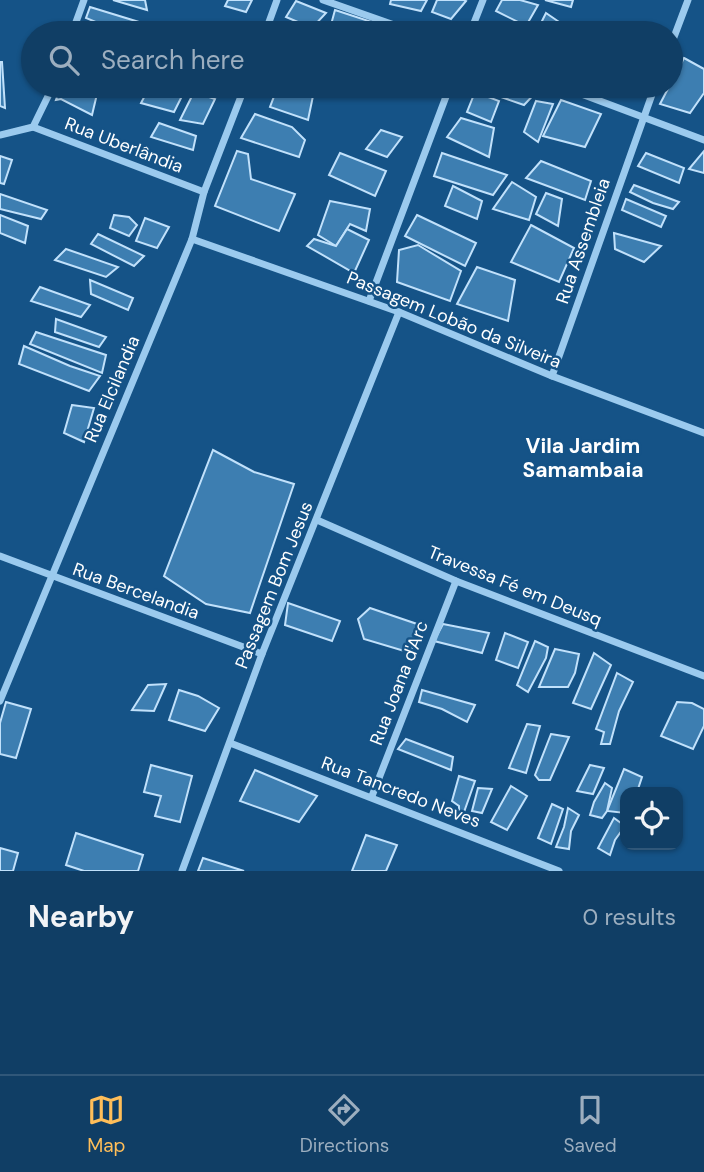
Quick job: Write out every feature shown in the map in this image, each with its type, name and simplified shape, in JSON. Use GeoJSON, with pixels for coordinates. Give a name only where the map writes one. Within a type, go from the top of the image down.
{"type":"FeatureCollection","features":[{"type":"Feature","properties":{"kind":"street"},"geometry":{"type":"LineString","coordinates":[[77,21],[85,0]]}},
{"type":"Feature","properties":{"kind":"street"},"geometry":{"type":"LineString","coordinates":[[269,21],[277,0]]}},
{"type":"Feature","properties":{"kind":"street"},"geometry":{"type":"LineString","coordinates":[[323,0],[383,21]]}},
{"type":"Feature","properties":{"kind":"street"},"geometry":{"type":"LineString","coordinates":[[475,21],[483,0]]}},
{"type":"Feature","properties":{"kind":"street"},"geometry":{"type":"LineString","coordinates":[[680,21],[688,0]]}},
{"type":"Feature","properties":{"kind":"street"},"geometry":{"type":"LineString","coordinates":[[0,135],[33,127],[47,98]]}},
{"type":"Feature","properties":{"kind":"street","name":"Rua Elcilandia"},"geometry":{"type":"LineString","coordinates":[[0,701],[192,239],[204,192],[240,98]]}},
{"type":"Feature","properties":{"kind":"street"},"geometry":{"type":"LineString","coordinates":[[369,301],[445,98]]}},
{"type":"Feature","properties":{"kind":"street"},"geometry":{"type":"LineString","coordinates":[[592,98],[704,140]]}},
{"type":"Feature","properties":{"kind":"street","name":"Rua Assembleia"},"geometry":{"type":"LineString","coordinates":[[552,376],[650,98]]}},
{"type":"Feature","properties":{"kind":"street","name":"Rua Uberlândia"},"geometry":{"type":"LineString","coordinates":[[33,127],[204,192]]}},
{"type":"Feature","properties":{"kind":"street","name":"Passagem Lobão da Silveira"},"geometry":{"type":"LineString","coordinates":[[192,239],[369,301],[552,376],[704,433]]}},
{"type":"Feature","properties":{"kind":"street","name":"Passagem Bom Jesus"},"geometry":{"type":"LineString","coordinates":[[182,871],[262,654],[398,312]]}},
{"type":"Feature","properties":{"kind":"street","name":"Travessa Fé em Deusq"},"geometry":{"type":"LineString","coordinates":[[317,520],[456,581],[704,676]]}},
{"type":"Feature","properties":{"kind":"street","name":"Rua Bercelandia"},"geometry":{"type":"LineString","coordinates":[[0,556],[262,654]]}},
{"type":"Feature","properties":{"kind":"street","name":"Rua Joana d'Arc"},"geometry":{"type":"LineString","coordinates":[[372,796],[456,581]]}},
{"type":"Feature","properties":{"kind":"street","name":"Rua Tancredo Neves"},"geometry":{"type":"LineString","coordinates":[[230,743],[559,871]]}},
{"type":"Feature","properties":{"kind":"building"},"geometry":{"type":"Polygon","coordinates":[[[113,0],[145,0],[147,10],[113,0]]]}},
{"type":"Feature","properties":{"kind":"building"},"geometry":{"type":"Polygon","coordinates":[[[228,0],[252,0],[246,12],[225,6],[228,0]]]}},
{"type":"Feature","properties":{"kind":"building"},"geometry":{"type":"Polygon","coordinates":[[[391,0],[427,0],[421,11],[390,4],[391,0]]]}},
{"type":"Feature","properties":{"kind":"building"},"geometry":{"type":"Polygon","coordinates":[[[437,0],[466,1],[451,19],[432,12],[437,0]]]}},
{"type":"Feature","properties":{"kind":"building"},"geometry":{"type":"Polygon","coordinates":[[[502,0],[520,0],[538,5],[529,21],[516,21],[496,11],[502,0]]]}},
{"type":"Feature","properties":{"kind":"building"},"geometry":{"type":"Polygon","coordinates":[[[545,0],[573,0],[571,7],[545,0]]]}},
{"type":"Feature","properties":{"kind":"building"},"geometry":{"type":"Polygon","coordinates":[[[296,1],[326,13],[319,21],[295,21],[286,17],[296,1]]]}},
{"type":"Feature","properties":{"kind":"building"},"geometry":{"type":"Polygon","coordinates":[[[90,7],[136,21],[93,21],[86,18],[90,7]]]}},
{"type":"Feature","properties":{"kind":"building"},"geometry":{"type":"Polygon","coordinates":[[[335,10],[369,21],[332,21],[335,10]]]}},
{"type":"Feature","properties":{"kind":"building"},"geometry":{"type":"Polygon","coordinates":[[[546,13],[558,21],[542,21],[546,13]]]}},
{"type":"Feature","properties":{"kind":"building"},"geometry":{"type":"Polygon","coordinates":[[[684,58],[704,69],[704,93],[690,113],[660,104],[663,98],[683,98],[684,58]]]}},
{"type":"Feature","properties":{"kind":"building"},"geometry":{"type":"Polygon","coordinates":[[[2,62],[5,108],[0,106],[2,62]]]}},
{"type":"Feature","properties":{"kind":"building"},"geometry":{"type":"Polygon","coordinates":[[[57,98],[96,98],[92,115],[61,99],[56,100],[57,98]]]}},
{"type":"Feature","properties":{"kind":"building"},"geometry":{"type":"Polygon","coordinates":[[[144,98],[181,98],[174,112],[141,103],[144,98]]]}},
{"type":"Feature","properties":{"kind":"building"},"geometry":{"type":"Polygon","coordinates":[[[191,98],[215,99],[203,124],[180,120],[191,98]]]}},
{"type":"Feature","properties":{"kind":"building"},"geometry":{"type":"Polygon","coordinates":[[[273,98],[313,98],[308,120],[270,107],[273,98]]]}},
{"type":"Feature","properties":{"kind":"building"},"geometry":{"type":"Polygon","coordinates":[[[473,98],[499,101],[491,122],[467,112],[473,98]]]}},
{"type":"Feature","properties":{"kind":"building"},"geometry":{"type":"Polygon","coordinates":[[[504,98],[531,98],[524,105],[504,98]]]}},
{"type":"Feature","properties":{"kind":"building"},"geometry":{"type":"Polygon","coordinates":[[[561,100],[601,114],[585,147],[543,136],[561,100]]]}},
{"type":"Feature","properties":{"kind":"building"},"geometry":{"type":"Polygon","coordinates":[[[536,101],[553,104],[538,142],[524,132],[536,101]]]}},
{"type":"Feature","properties":{"kind":"building"},"geometry":{"type":"Polygon","coordinates":[[[255,114],[292,127],[305,140],[299,157],[241,138],[255,114]]]}},
{"type":"Feature","properties":{"kind":"building"},"geometry":{"type":"Polygon","coordinates":[[[461,118],[494,128],[489,157],[447,137],[461,118]]]}},
{"type":"Feature","properties":{"kind":"building"},"geometry":{"type":"Polygon","coordinates":[[[159,123],[196,136],[193,150],[151,137],[159,123]]]}},
{"type":"Feature","properties":{"kind":"building"},"geometry":{"type":"Polygon","coordinates":[[[381,130],[402,137],[387,157],[366,149],[381,130]]]}},
{"type":"Feature","properties":{"kind":"building"},"geometry":{"type":"Polygon","coordinates":[[[237,151],[248,154],[251,179],[295,194],[279,231],[215,206],[237,151]]]}},
{"type":"Feature","properties":{"kind":"building"},"geometry":{"type":"Polygon","coordinates":[[[704,151],[704,173],[689,169],[704,151]]]}},
{"type":"Feature","properties":{"kind":"building"},"geometry":{"type":"Polygon","coordinates":[[[340,153],[386,171],[375,196],[329,175],[340,153]]]}},
{"type":"Feature","properties":{"kind":"building"},"geometry":{"type":"Polygon","coordinates":[[[442,153],[507,175],[493,195],[434,176],[442,153]]]}},
{"type":"Feature","properties":{"kind":"building"},"geometry":{"type":"Polygon","coordinates":[[[646,153],[684,168],[679,183],[638,166],[646,153]]]}},
{"type":"Feature","properties":{"kind":"building"},"geometry":{"type":"Polygon","coordinates":[[[0,156],[12,160],[4,184],[0,183],[0,156]]]}},
{"type":"Feature","properties":{"kind":"building"},"geometry":{"type":"Polygon","coordinates":[[[541,161],[591,181],[585,200],[526,178],[541,161]]]}},
{"type":"Feature","properties":{"kind":"building"},"geometry":{"type":"Polygon","coordinates":[[[512,182],[536,197],[529,220],[493,209],[512,182]]]}},
{"type":"Feature","properties":{"kind":"building"},"geometry":{"type":"Polygon","coordinates":[[[634,185],[679,202],[673,209],[653,203],[630,192],[634,185]]]}},
{"type":"Feature","properties":{"kind":"building"},"geometry":{"type":"Polygon","coordinates":[[[453,186],[482,201],[477,219],[445,206],[453,186]]]}},
{"type":"Feature","properties":{"kind":"building"},"geometry":{"type":"Polygon","coordinates":[[[546,193],[562,199],[558,226],[536,214],[546,193]]]}},
{"type":"Feature","properties":{"kind":"building"},"geometry":{"type":"Polygon","coordinates":[[[0,194],[47,210],[41,219],[0,209],[0,194]]]}},
{"type":"Feature","properties":{"kind":"building"},"geometry":{"type":"Polygon","coordinates":[[[626,199],[666,216],[661,227],[622,210],[626,199]]]}},
{"type":"Feature","properties":{"kind":"building"},"geometry":{"type":"Polygon","coordinates":[[[330,201],[370,209],[366,231],[350,224],[336,246],[318,235],[330,201]]]}},
{"type":"Feature","properties":{"kind":"building"},"geometry":{"type":"Polygon","coordinates":[[[0,215],[28,226],[25,243],[0,233],[0,215]]]}},
{"type":"Feature","properties":{"kind":"building"},"geometry":{"type":"Polygon","coordinates":[[[114,215],[129,217],[137,225],[129,236],[110,228],[114,215]]]}},
{"type":"Feature","properties":{"kind":"building"},"geometry":{"type":"Polygon","coordinates":[[[417,215],[476,243],[465,266],[405,236],[417,215]]]}},
{"type":"Feature","properties":{"kind":"building"},"geometry":{"type":"Polygon","coordinates":[[[145,218],[169,227],[157,248],[136,241],[145,218]]]}},
{"type":"Feature","properties":{"kind":"building"},"geometry":{"type":"Polygon","coordinates":[[[531,225],[574,248],[559,282],[511,262],[531,225]]]}},
{"type":"Feature","properties":{"kind":"building"},"geometry":{"type":"Polygon","coordinates":[[[347,229],[369,240],[354,273],[307,246],[314,239],[336,246],[347,229]]]}},
{"type":"Feature","properties":{"kind":"building"},"geometry":{"type":"Polygon","coordinates":[[[614,233],[661,246],[644,262],[615,249],[614,233]]]}},
{"type":"Feature","properties":{"kind":"building"},"geometry":{"type":"Polygon","coordinates":[[[98,234],[144,256],[134,266],[91,244],[98,234]]]}},
{"type":"Feature","properties":{"kind":"building"},"geometry":{"type":"Polygon","coordinates":[[[418,245],[461,271],[450,301],[397,282],[399,250],[418,245]]]}},
{"type":"Feature","properties":{"kind":"building"},"geometry":{"type":"Polygon","coordinates":[[[66,249],[118,267],[106,277],[55,260],[66,249]]]}},
{"type":"Feature","properties":{"kind":"building"},"geometry":{"type":"Polygon","coordinates":[[[477,267],[515,280],[508,321],[457,304],[477,267]]]}},
{"type":"Feature","properties":{"kind":"building"},"geometry":{"type":"Polygon","coordinates":[[[90,280],[133,298],[128,310],[91,294],[90,280]]]}},
{"type":"Feature","properties":{"kind":"building"},"geometry":{"type":"Polygon","coordinates":[[[40,287],[90,305],[81,317],[31,301],[40,287]]]}},
{"type":"Feature","properties":{"kind":"building"},"geometry":{"type":"Polygon","coordinates":[[[56,319],[106,337],[99,347],[55,332],[56,319]]]}},
{"type":"Feature","properties":{"kind":"building"},"geometry":{"type":"Polygon","coordinates":[[[36,332],[106,355],[102,373],[30,344],[36,332]]]}},
{"type":"Feature","properties":{"kind":"building"},"geometry":{"type":"Polygon","coordinates":[[[24,346],[100,376],[89,391],[19,364],[24,346]]]}},
{"type":"Feature","properties":{"kind":"building"},"geometry":{"type":"Polygon","coordinates":[[[72,405],[94,408],[84,442],[64,433],[72,405]]]}},
{"type":"Feature","properties":{"kind":"building"},"geometry":{"type":"Polygon","coordinates":[[[213,450],[254,472],[294,484],[250,613],[206,604],[164,576],[213,450]]]}},
{"type":"Feature","properties":{"kind":"building"},"geometry":{"type":"Polygon","coordinates":[[[288,603],[340,621],[332,641],[285,625],[288,603]]]}},
{"type":"Feature","properties":{"kind":"building"},"geometry":{"type":"Polygon","coordinates":[[[370,608],[420,625],[411,653],[364,639],[358,619],[370,608]]]}},
{"type":"Feature","properties":{"kind":"building"},"geometry":{"type":"Polygon","coordinates":[[[443,624],[489,633],[482,653],[434,641],[443,624]]]}},
{"type":"Feature","properties":{"kind":"building"},"geometry":{"type":"Polygon","coordinates":[[[505,633],[528,642],[518,668],[496,660],[505,633]]]}},
{"type":"Feature","properties":{"kind":"building"},"geometry":{"type":"Polygon","coordinates":[[[535,641],[548,647],[546,658],[528,692],[517,685],[535,641]]]}},
{"type":"Feature","properties":{"kind":"building"},"geometry":{"type":"Polygon","coordinates":[[[555,649],[579,654],[575,673],[568,687],[539,687],[555,649]]]}},
{"type":"Feature","properties":{"kind":"building"},"geometry":{"type":"Polygon","coordinates":[[[594,653],[611,665],[591,709],[573,703],[594,653]]]}},
{"type":"Feature","properties":{"kind":"building"},"geometry":{"type":"Polygon","coordinates":[[[617,673],[633,682],[619,711],[610,744],[601,744],[604,732],[596,729],[617,673]]]}},
{"type":"Feature","properties":{"kind":"building"},"geometry":{"type":"Polygon","coordinates":[[[166,684],[154,711],[132,710],[148,685],[166,684]]]}},
{"type":"Feature","properties":{"kind":"building"},"geometry":{"type":"Polygon","coordinates":[[[179,690],[198,696],[219,708],[205,731],[169,720],[179,690]]]}},
{"type":"Feature","properties":{"kind":"building"},"geometry":{"type":"Polygon","coordinates":[[[422,690],[475,705],[467,722],[442,709],[419,702],[422,690]]]}},
{"type":"Feature","properties":{"kind":"building"},"geometry":{"type":"Polygon","coordinates":[[[6,702],[31,709],[16,758],[0,754],[0,723],[6,702]]]}},
{"type":"Feature","properties":{"kind":"building"},"geometry":{"type":"Polygon","coordinates":[[[677,702],[692,703],[704,709],[704,726],[693,749],[661,736],[677,702]]]}},
{"type":"Feature","properties":{"kind":"building"},"geometry":{"type":"Polygon","coordinates":[[[527,724],[540,726],[526,773],[509,768],[527,724]]]}},
{"type":"Feature","properties":{"kind":"building"},"geometry":{"type":"Polygon","coordinates":[[[551,734],[569,737],[550,780],[539,780],[535,775],[551,734]]]}},
{"type":"Feature","properties":{"kind":"building"},"geometry":{"type":"Polygon","coordinates":[[[406,739],[453,757],[451,770],[398,749],[406,739]]]}},
{"type":"Feature","properties":{"kind":"building"},"geometry":{"type":"Polygon","coordinates":[[[151,765],[192,776],[180,822],[155,816],[161,796],[144,792],[151,765]]]}},
{"type":"Feature","properties":{"kind":"building"},"geometry":{"type":"Polygon","coordinates":[[[590,765],[604,768],[593,794],[577,791],[590,765]]]}},
{"type":"Feature","properties":{"kind":"building"},"geometry":{"type":"Polygon","coordinates":[[[624,769],[642,777],[639,787],[620,787],[620,812],[607,811],[624,769]]]}},
{"type":"Feature","properties":{"kind":"building"},"geometry":{"type":"Polygon","coordinates":[[[255,770],[317,796],[299,822],[240,801],[255,770]]]}},
{"type":"Feature","properties":{"kind":"building"},"geometry":{"type":"Polygon","coordinates":[[[459,776],[475,781],[464,812],[459,811],[459,806],[452,801],[459,776]]]}},
{"type":"Feature","properties":{"kind":"building"},"geometry":{"type":"Polygon","coordinates":[[[605,783],[612,788],[607,811],[602,818],[590,815],[594,802],[605,783]]]}},
{"type":"Feature","properties":{"kind":"building"},"geometry":{"type":"Polygon","coordinates":[[[511,786],[527,796],[507,830],[491,822],[511,786]]]}},
{"type":"Feature","properties":{"kind":"building"},"geometry":{"type":"Polygon","coordinates":[[[478,788],[492,789],[482,813],[472,811],[478,788]]]}},
{"type":"Feature","properties":{"kind":"building"},"geometry":{"type":"Polygon","coordinates":[[[552,804],[563,809],[551,844],[538,838],[552,804]]]}},
{"type":"Feature","properties":{"kind":"building"},"geometry":{"type":"Polygon","coordinates":[[[568,808],[579,815],[571,831],[569,849],[556,847],[568,808]]]}},
{"type":"Feature","properties":{"kind":"building"},"geometry":{"type":"Polygon","coordinates":[[[614,818],[620,822],[620,833],[610,855],[598,848],[614,818]]]}},
{"type":"Feature","properties":{"kind":"building"},"geometry":{"type":"Polygon","coordinates":[[[76,833],[143,855],[138,871],[84,871],[66,865],[76,833]]]}},
{"type":"Feature","properties":{"kind":"building"},"geometry":{"type":"Polygon","coordinates":[[[366,835],[397,845],[386,871],[352,871],[366,835]]]}},
{"type":"Feature","properties":{"kind":"building"},"geometry":{"type":"Polygon","coordinates":[[[0,848],[18,853],[13,871],[0,871],[0,848]]]}},
{"type":"Feature","properties":{"kind":"building"},"geometry":{"type":"Polygon","coordinates":[[[203,858],[244,871],[198,871],[203,858]]]}},
{"type":"Feature","properties":{"kind":"district","name":"Vila Jardim Samambaia"},"geometry":{"type":"Point","coordinates":[583,458]}}]}
